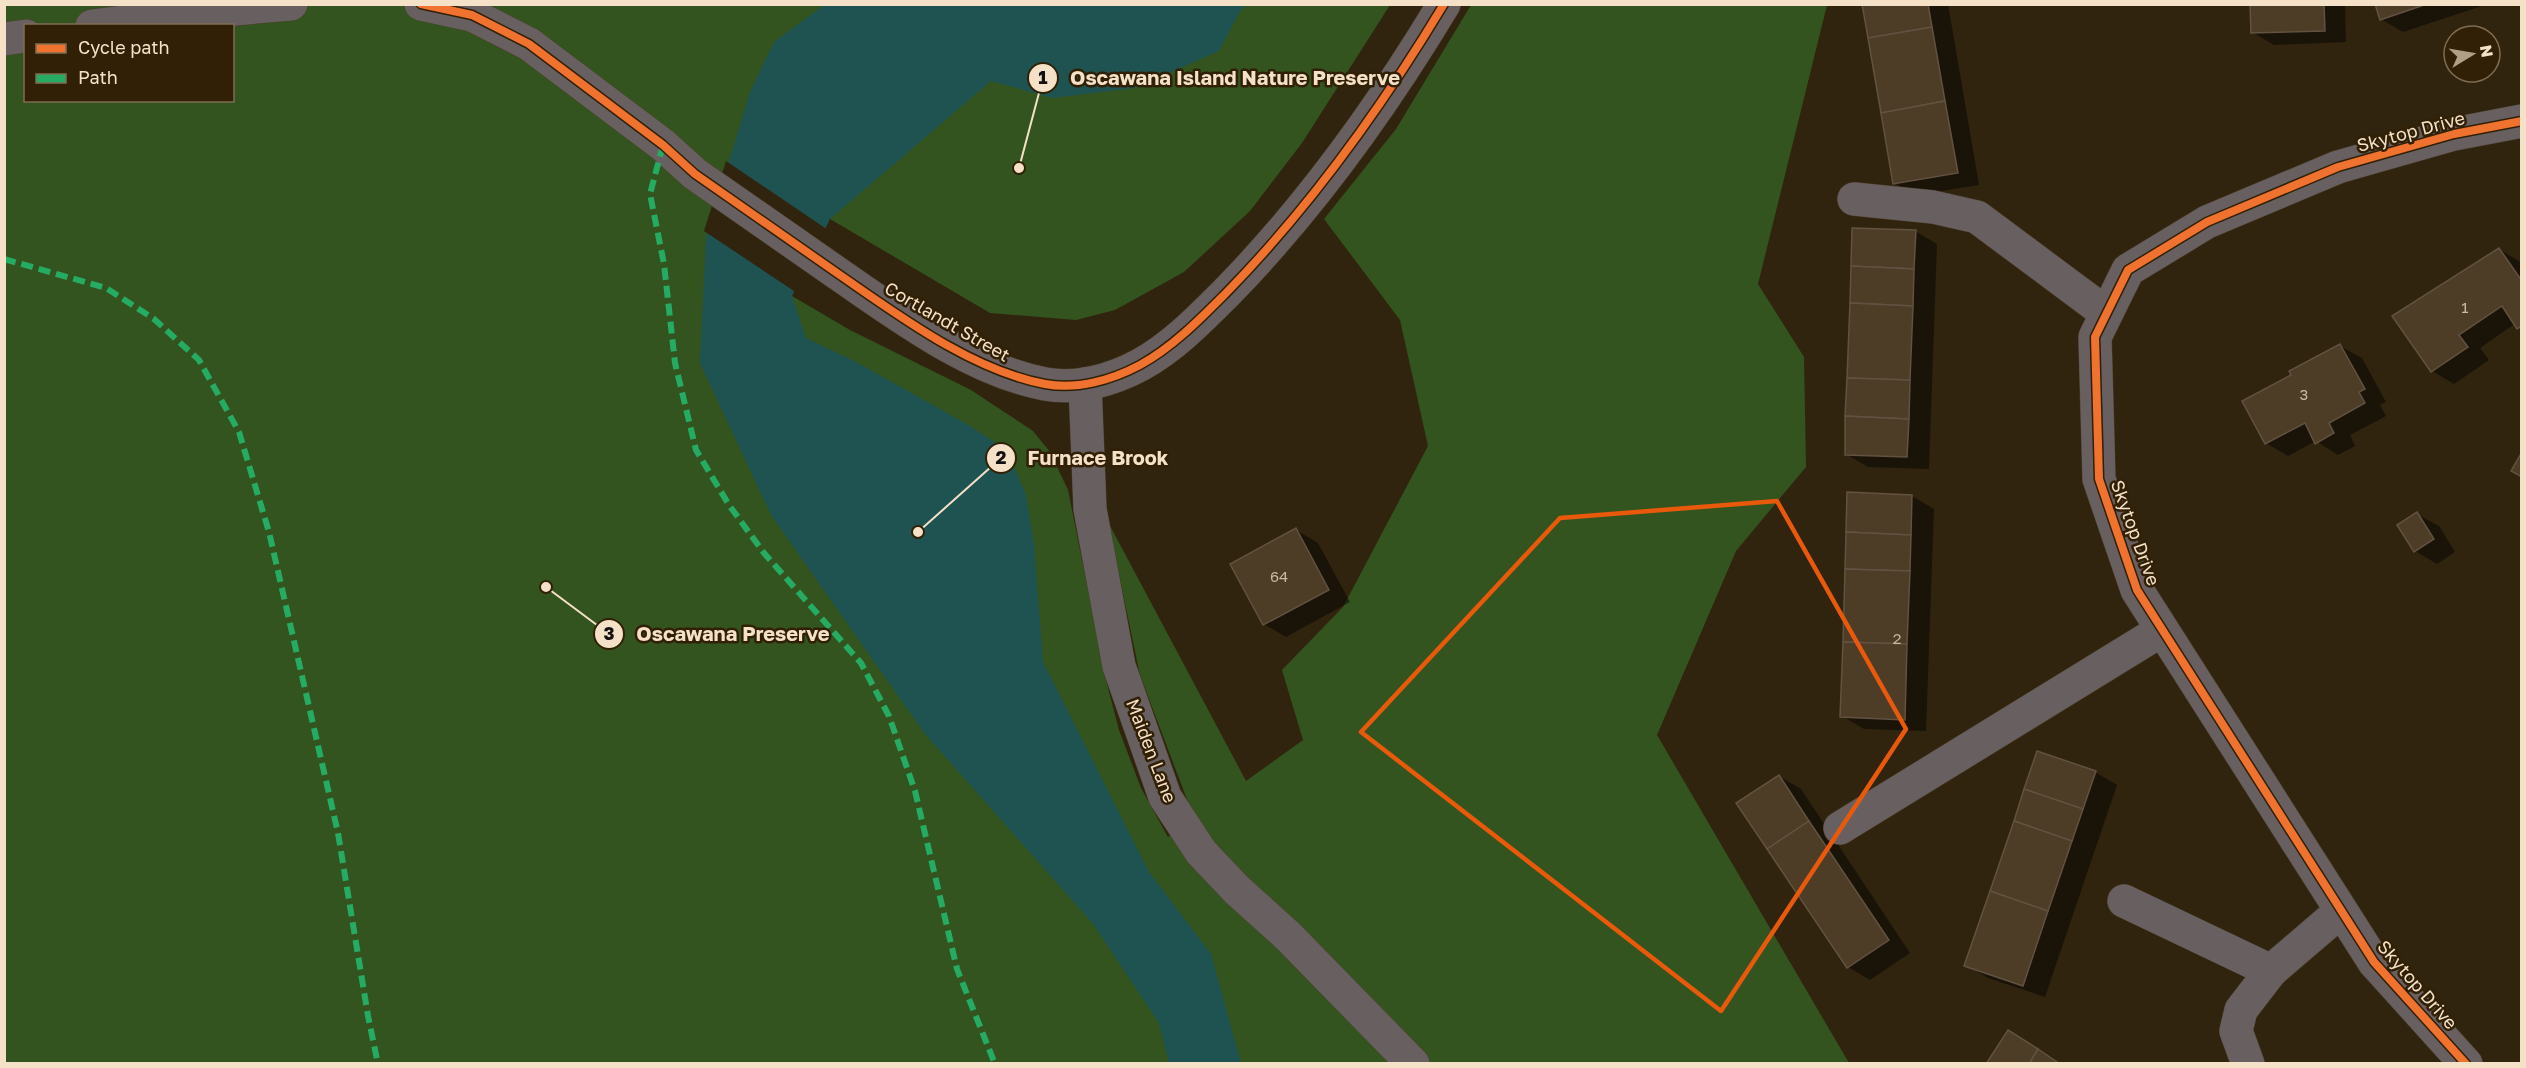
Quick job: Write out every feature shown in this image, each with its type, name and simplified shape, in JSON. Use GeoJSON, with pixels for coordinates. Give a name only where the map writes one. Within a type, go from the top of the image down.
{"type":"FeatureCollection","features":[{"type":"Feature","properties":{"kind":"street"},"geometry":{"type":"LineString","coordinates":[[108,24],[201,12],[291,4]]}},
{"type":"Feature","properties":{"kind":"street","name":"Cortlandt Street"},"geometry":{"type":"LineString","coordinates":[[422,4],[472,15],[529,44],[557,63],[695,174],[858,288],[950,346],[1007,374],[1049,384],[1085,384],[1113,378],[1141,364],[1166,348],[1246,272],[1293,219],[1342,157],[1396,81],[1444,4]]}},
{"type":"Feature","properties":{"kind":"street"},"geometry":{"type":"LineString","coordinates":[[4,39],[24,36]]}},
{"type":"Feature","properties":{"kind":"street","name":"Skytop Drive"},"geometry":{"type":"LineString","coordinates":[[2466,1064],[2374,962],[2137,590],[2099,479],[2095,337],[2128,270],[2208,222],[2338,167],[2454,134],[2522,121]]}},
{"type":"Feature","properties":{"kind":"street"},"geometry":{"type":"LineString","coordinates":[[1854,199],[1933,207],[1977,217],[2106,313]]}},
{"type":"Feature","properties":{"kind":"street","name":"Maiden Lane"},"geometry":{"type":"LineString","coordinates":[[1085,384],[1090,509],[1119,666],[1165,797],[1201,852],[1237,890],[1296,943],[1413,1064]]}},
{"type":"Feature","properties":{"kind":"street"},"geometry":{"type":"LineString","coordinates":[[1840,828],[2162,630]]}},
{"type":"Feature","properties":{"kind":"street"},"geometry":{"type":"LineString","coordinates":[[2124,901],[2271,971]]}},
{"type":"Feature","properties":{"kind":"street"},"geometry":{"type":"LineString","coordinates":[[2248,1064],[2236,1031],[2241,1010],[2271,971],[2341,911]]}},
{"type":"Feature","properties":{"kind":"highlighted area"},"geometry":{"type":"Polygon","coordinates":[[[1777,501],[1906,729],[1721,1011],[1361,732],[1560,518],[1777,501]]]}},
{"type":"Feature","properties":{"kind":"green space"},"geometry":{"type":"Polygon","coordinates":[[[4,5],[1390,5],[1302,143],[1250,211],[1184,272],[1115,310],[1076,320],[990,313],[830,219],[778,183],[792,296],[850,330],[971,390],[1033,431],[1050,452],[1068,490],[1107,684],[1119,730],[1141,788],[1168,837],[1194,818],[1140,675],[1108,522],[1246,781],[1303,740],[1282,670],[1343,607],[1428,446],[1400,320],[1324,219],[1396,129],[1471,5],[1827,5],[1758,284],[1804,357],[1806,467],[1736,551],[1657,735],[1849,1063],[5,1063],[4,5]]]}},
{"type":"Feature","properties":{"kind":"water"},"geometry":{"type":"Polygon","coordinates":[[[824,5],[1247,5],[1240,11],[1219,51],[1135,88],[1052,98],[991,81],[830,219],[792,296],[806,338],[856,362],[965,423],[1007,450],[1026,495],[1034,544],[1043,662],[1149,872],[1211,954],[1241,1063],[1169,1063],[1159,1023],[1094,925],[925,734],[771,515],[700,363],[706,237],[750,92],[774,42],[824,5]]]}},
{"type":"Feature","properties":{"kind":"pier"},"geometry":{"type":"Polygon","coordinates":[[[726,161],[828,230],[797,293],[704,231],[726,161]]]}},
{"type":"Feature","properties":{"kind":"building"},"geometry":{"type":"Polygon","coordinates":[[[1862,4],[1928,4],[1932,27],[1868,38],[1862,4]]]}},
{"type":"Feature","properties":{"kind":"building"},"geometry":{"type":"Polygon","coordinates":[[[2250,4],[2324,4],[2325,31],[2251,33],[2250,4]]]}},
{"type":"Feature","properties":{"kind":"building"},"geometry":{"type":"Polygon","coordinates":[[[2375,4],[2427,4],[2380,20],[2375,4]]]}},
{"type":"Feature","properties":{"kind":"building"},"geometry":{"type":"Polygon","coordinates":[[[1932,27],[1945,101],[1881,113],[1868,38],[1932,27]]]}},
{"type":"Feature","properties":{"kind":"building"},"geometry":{"type":"Polygon","coordinates":[[[1945,101],[1958,173],[1893,184],[1881,113],[1945,101]]]}},
{"type":"Feature","properties":{"kind":"building"},"geometry":{"type":"Polygon","coordinates":[[[1852,228],[1916,230],[1914,269],[1851,266],[1852,228]]]}},
{"type":"Feature","properties":{"kind":"building"},"geometry":{"type":"Polygon","coordinates":[[[2499,248],[2522,281],[2522,326],[2517,329],[2502,306],[2459,335],[2468,347],[2431,372],[2392,316],[2499,248]]]}},
{"type":"Feature","properties":{"kind":"building"},"geometry":{"type":"Polygon","coordinates":[[[1851,266],[1914,269],[1913,306],[1850,303],[1851,266]]]}},
{"type":"Feature","properties":{"kind":"building"},"geometry":{"type":"Polygon","coordinates":[[[1850,303],[1913,306],[1910,380],[1847,378],[1850,303]]]}},
{"type":"Feature","properties":{"kind":"building"},"geometry":{"type":"Polygon","coordinates":[[[2340,344],[2365,389],[2359,392],[2365,403],[2329,423],[2334,433],[2315,444],[2305,423],[2265,444],[2242,401],[2291,375],[2289,371],[2340,344]]]}},
{"type":"Feature","properties":{"kind":"building"},"geometry":{"type":"Polygon","coordinates":[[[1847,378],[1910,380],[1909,419],[1845,416],[1847,378]]]}},
{"type":"Feature","properties":{"kind":"building"},"geometry":{"type":"Polygon","coordinates":[[[1845,416],[1909,419],[1907,457],[1845,455],[1845,416]]]}},
{"type":"Feature","properties":{"kind":"building"},"geometry":{"type":"Polygon","coordinates":[[[2522,452],[2522,477],[2511,471],[2522,452]]]}},
{"type":"Feature","properties":{"kind":"building"},"geometry":{"type":"Polygon","coordinates":[[[1847,492],[1912,495],[1911,535],[1846,532],[1847,492]]]}},
{"type":"Feature","properties":{"kind":"building"},"geometry":{"type":"Polygon","coordinates":[[[2417,512],[2434,539],[2414,552],[2397,525],[2417,512]]]}},
{"type":"Feature","properties":{"kind":"building"},"geometry":{"type":"Polygon","coordinates":[[[1296,528],[1329,590],[1263,625],[1230,564],[1296,528]]]}},
{"type":"Feature","properties":{"kind":"building"},"geometry":{"type":"Polygon","coordinates":[[[1846,532],[1911,535],[1910,571],[1845,569],[1846,532]]]}},
{"type":"Feature","properties":{"kind":"building"},"geometry":{"type":"Polygon","coordinates":[[[1845,569],[1910,571],[1907,644],[1843,642],[1845,569]]]}},
{"type":"Feature","properties":{"kind":"building"},"geometry":{"type":"Polygon","coordinates":[[[1843,642],[1907,644],[1905,720],[1840,717],[1843,642]]]}},
{"type":"Feature","properties":{"kind":"building"},"geometry":{"type":"Polygon","coordinates":[[[2037,751],[2096,771],[2083,809],[2024,789],[2037,751]]]}},
{"type":"Feature","properties":{"kind":"building"},"geometry":{"type":"Polygon","coordinates":[[[1779,775],[1809,821],[1767,849],[1736,803],[1779,775]]]}},
{"type":"Feature","properties":{"kind":"building"},"geometry":{"type":"Polygon","coordinates":[[[2024,789],[2083,809],[2072,841],[2014,821],[2024,789]]]}},
{"type":"Feature","properties":{"kind":"building"},"geometry":{"type":"Polygon","coordinates":[[[1809,821],[1889,940],[1847,968],[1767,849],[1809,821]]]}},
{"type":"Feature","properties":{"kind":"building"},"geometry":{"type":"Polygon","coordinates":[[[2014,821],[2072,841],[2048,911],[1990,891],[2014,821]]]}},
{"type":"Feature","properties":{"kind":"building"},"geometry":{"type":"Polygon","coordinates":[[[1990,891],[2048,911],[2023,986],[1964,966],[1990,891]]]}},
{"type":"Feature","properties":{"kind":"building"},"geometry":{"type":"Polygon","coordinates":[[[2008,1030],[2038,1049],[2029,1064],[1986,1064],[2008,1030]]]}},
{"type":"Feature","properties":{"kind":"building"},"geometry":{"type":"Polygon","coordinates":[[[2038,1049],[2060,1064],[2029,1064],[2038,1049]]]}},
{"type":"Feature","properties":{"kind":"marked path"},"geometry":{"type":"LineString","coordinates":[[663,145],[650,194],[664,264],[675,363],[696,450],[729,505],[764,553],[861,663],[889,716],[915,791],[957,969],[995,1064]]}},
{"type":"Feature","properties":{"kind":"marked path"},"geometry":{"type":"LineString","coordinates":[[4,259],[106,288],[154,319],[199,360],[239,432],[269,532],[338,833],[378,1064]]}},
{"type":"Feature","properties":{"kind":"cycle path"},"geometry":{"type":"LineString","coordinates":[[421,4],[472,15],[529,44],[663,145],[695,174],[936,339],[990,367],[1017,377],[1057,386],[1082,385],[1106,379],[1140,365],[1175,341],[1197,322],[1288,225],[1344,154],[1396,80],[1444,4]]}},
{"type":"Feature","properties":{"kind":"cycle path"},"geometry":{"type":"LineString","coordinates":[[2466,1064],[2374,962],[2137,590],[2099,479],[2095,337],[2128,270],[2207,222],[2338,167],[2454,134],[2522,121]]}},
{"type":"Feature","properties":{"kind":"place","name":"Oscawana Island Nature Preserve"},"geometry":{"type":"Point","coordinates":[1019,168]}},
{"type":"Feature","properties":{"kind":"place","name":"Furnace Brook"},"geometry":{"type":"Point","coordinates":[918,532]}},
{"type":"Feature","properties":{"kind":"place","name":"Oscawana Preserve"},"geometry":{"type":"Point","coordinates":[546,587]}}]}
